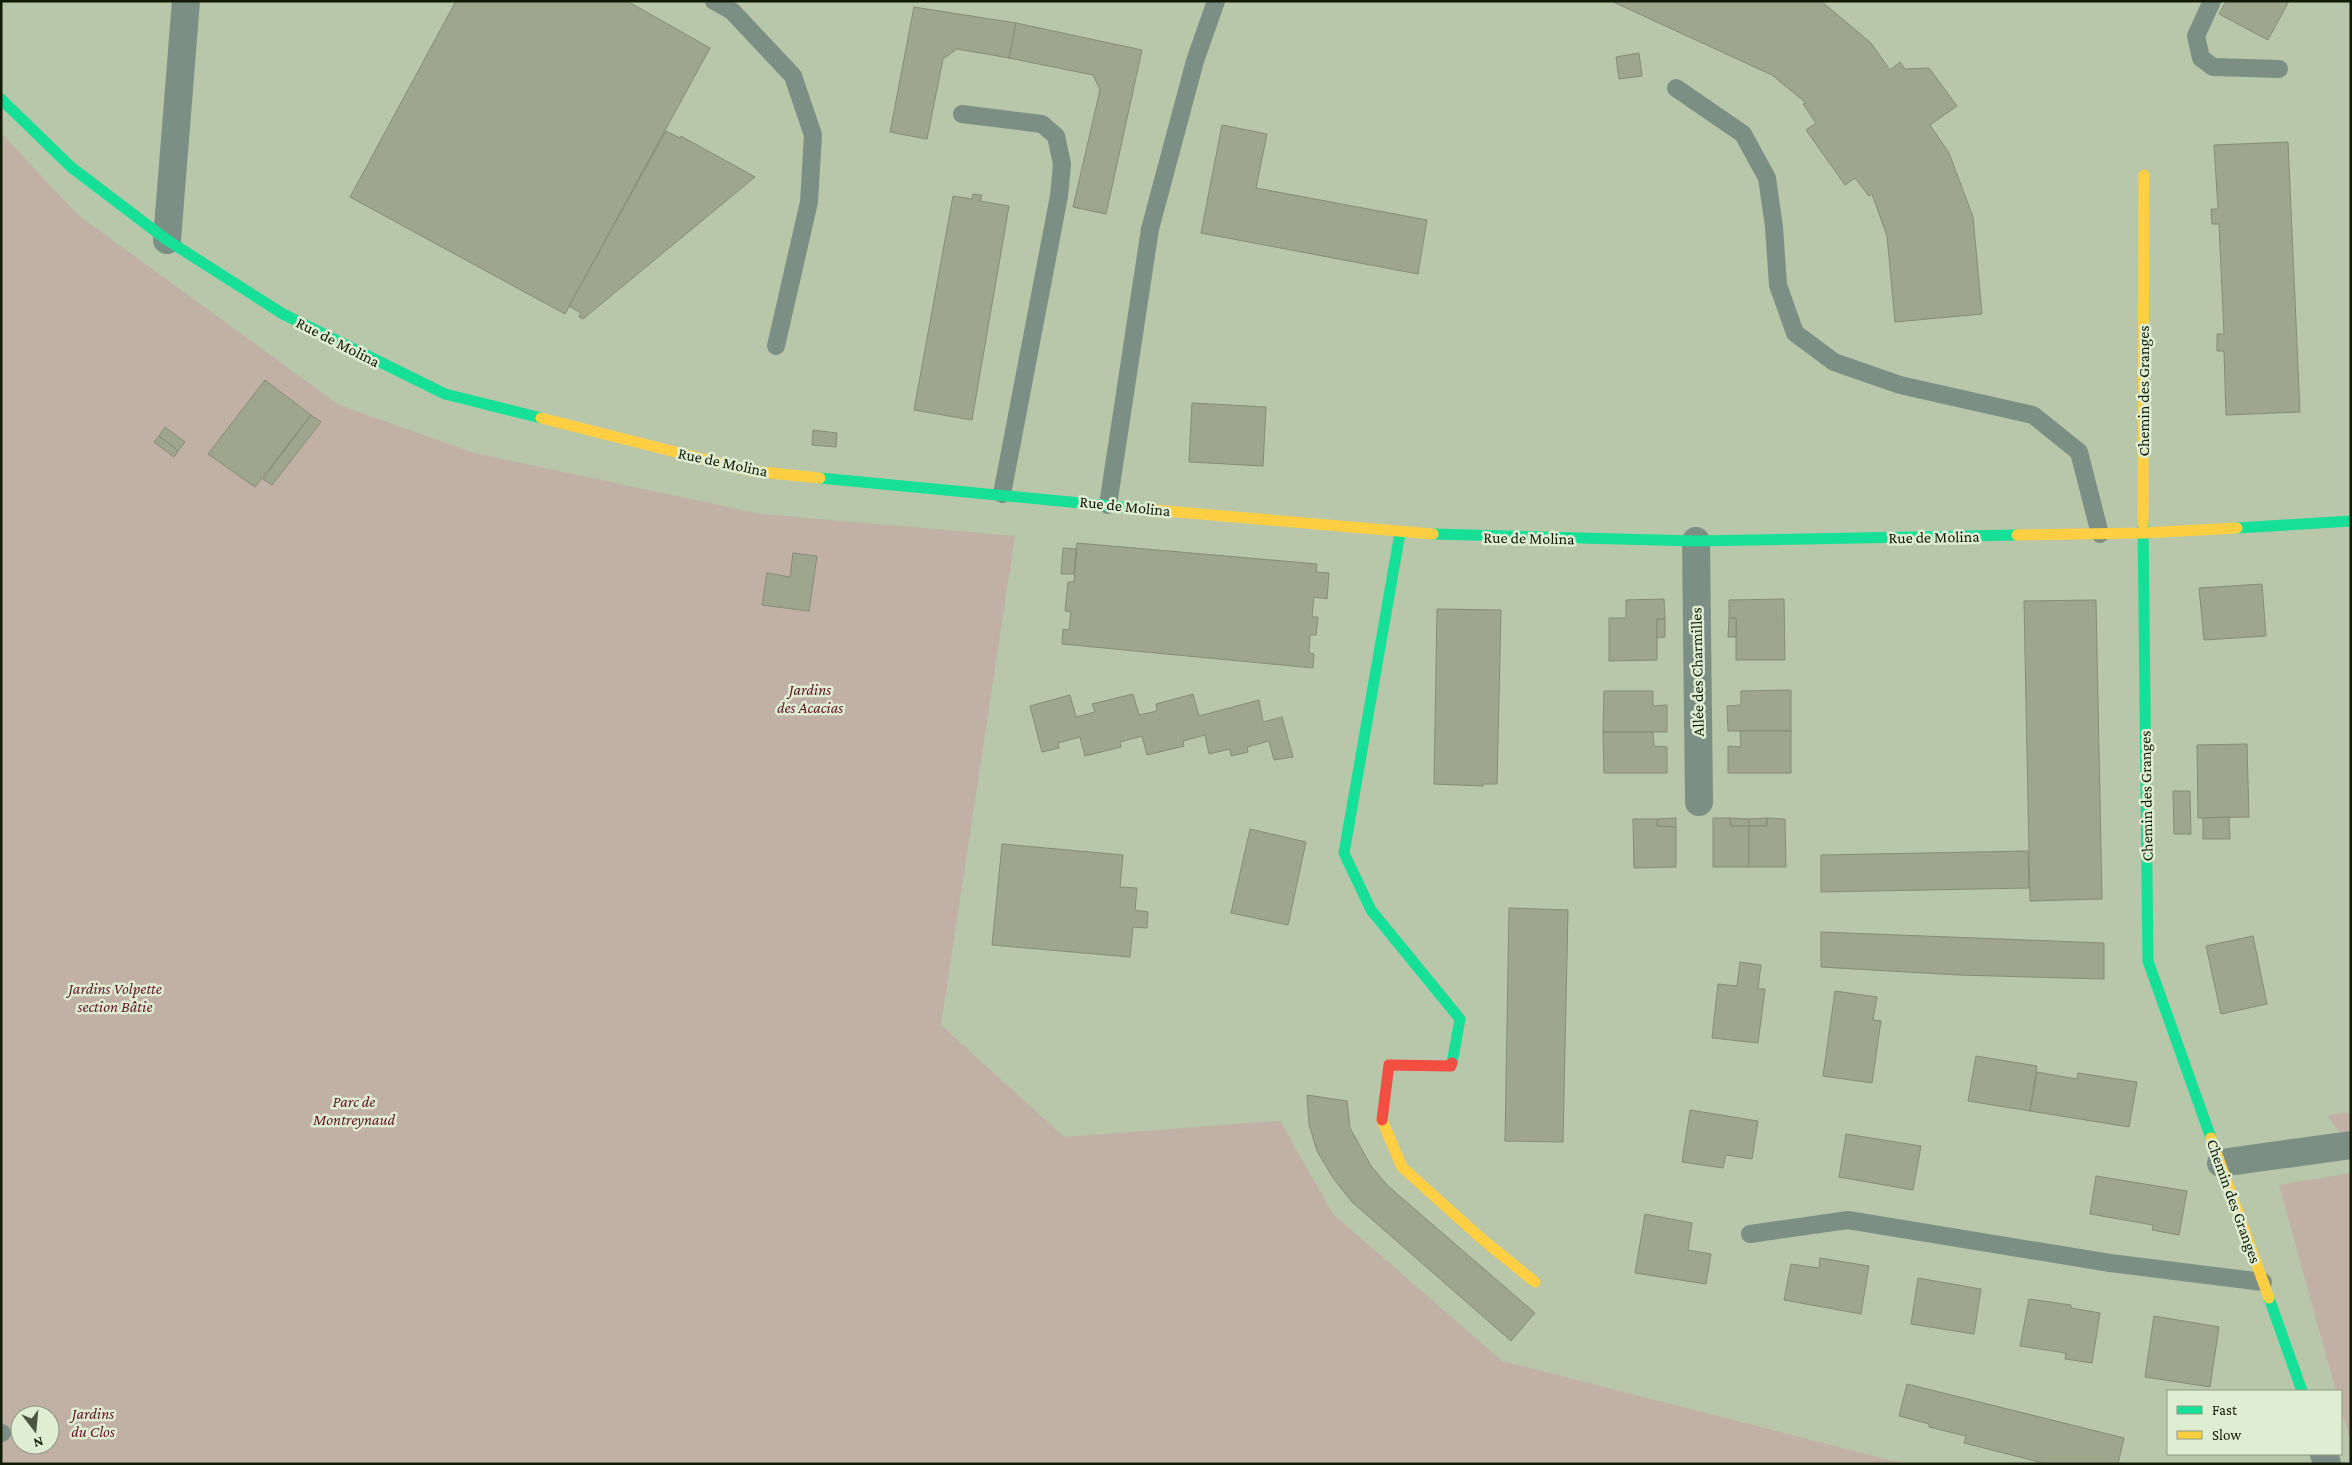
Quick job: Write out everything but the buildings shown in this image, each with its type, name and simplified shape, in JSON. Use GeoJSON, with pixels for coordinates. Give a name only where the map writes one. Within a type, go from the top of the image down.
{"type":"FeatureCollection","features":[{"type":"Feature","properties":{"kind":"street"},"geometry":{"type":"LineString","coordinates":[[167,240],[186,1]]}},
{"type":"Feature","properties":{"kind":"street","name":"Rue de Molina"},"geometry":{"type":"LineString","coordinates":[[1,99],[71,167],[167,240],[284,314],[445,394],[751,471],[1400,533],[1696,541],[2143,533],[2351,521]]}},
{"type":"Feature","properties":{"kind":"street","name":"Chemin des Granges"},"geometry":{"type":"LineString","coordinates":[[2144,175],[2143,533],[2148,961],[2302,1390]]}},
{"type":"Feature","properties":{"kind":"street"},"geometry":{"type":"LineString","coordinates":[[1400,533],[1344,853],[1370,910],[1460,1019],[1451,1066],[1389,1065],[1382,1122],[1402,1167],[1482,1239],[1535,1282]]}},
{"type":"Feature","properties":{"kind":"street","name":"Allée des Charmilles"},"geometry":{"type":"LineString","coordinates":[[1696,541],[1699,802]]}},
{"type":"Feature","properties":{"kind":"street"},"geometry":{"type":"LineString","coordinates":[[2221,1163],[2351,1145]]}},
{"type":"Feature","properties":{"kind":"lane"},"geometry":{"type":"LineString","coordinates":[[714,1],[732,11],[793,76],[814,135],[809,202],[776,346]]}},
{"type":"Feature","properties":{"kind":"lane"},"geometry":{"type":"LineString","coordinates":[[1108,504],[1150,229],[1196,61],[1216,1]]}},
{"type":"Feature","properties":{"kind":"lane"},"geometry":{"type":"LineString","coordinates":[[2212,1],[2196,36],[2201,58],[2213,67],[2279,69]]}},
{"type":"Feature","properties":{"kind":"lane"},"geometry":{"type":"LineString","coordinates":[[1676,88],[1742,134],[1767,178],[1774,227],[1778,285],[1796,333],[1834,362],[1900,384],[2033,415],[2079,452],[2100,534]]}},
{"type":"Feature","properties":{"kind":"lane"},"geometry":{"type":"LineString","coordinates":[[962,114],[1042,124],[1056,136],[1062,164],[1059,196],[1002,494]]}},
{"type":"Feature","properties":{"kind":"lane"},"geometry":{"type":"LineString","coordinates":[[1750,1234],[1848,1220],[2110,1263],[2263,1282]]}},
{"type":"Feature","properties":{"kind":"green space","name":"Parc de Montreynaud"},"geometry":{"type":"Polygon","coordinates":[[[1,133],[78,215],[339,405],[474,453],[761,514],[1015,536],[941,1025],[1064,1137],[1280,1121],[1333,1214],[1502,1361],[1905,1464],[1,1464],[1,133]]]}},
{"type":"Feature","properties":{"kind":"green space"},"geometry":{"type":"Polygon","coordinates":[[[2351,1112],[2351,1147],[2327,1115],[2351,1112]]]}},
{"type":"Feature","properties":{"kind":"green space"},"geometry":{"type":"Polygon","coordinates":[[[2351,1173],[2351,1444],[2342,1412],[2342,1390],[2336,1390],[2279,1185],[2351,1173]]]}},
{"type":"Feature","properties":{"kind":"traffic: fast"},"geometry":{"type":"LineString","coordinates":[[1,99],[71,167],[167,240],[283,314],[445,394],[541,418]]}},
{"type":"Feature","properties":{"kind":"traffic: fast"},"geometry":{"type":"LineString","coordinates":[[820,478],[1143,509]]}},
{"type":"Feature","properties":{"kind":"traffic: fast"},"geometry":{"type":"LineString","coordinates":[[2237,528],[2351,521]]}},
{"type":"Feature","properties":{"kind":"traffic: fast"},"geometry":{"type":"LineString","coordinates":[[2143,524],[2148,961],[2211,1138]]}},
{"type":"Feature","properties":{"kind":"traffic: fast"},"geometry":{"type":"LineString","coordinates":[[1400,533],[1344,853],[1371,910],[1460,1019],[1452,1063]]}},
{"type":"Feature","properties":{"kind":"traffic: fast"},"geometry":{"type":"LineString","coordinates":[[1433,534],[1696,541],[2017,535]]}},
{"type":"Feature","properties":{"kind":"traffic: fast"},"geometry":{"type":"LineString","coordinates":[[2269,1298],[2302,1390]]}},
{"type":"Feature","properties":{"kind":"traffic: slow"},"geometry":{"type":"LineString","coordinates":[[2143,524],[2144,175]]}},
{"type":"Feature","properties":{"kind":"traffic: slow"},"geometry":{"type":"LineString","coordinates":[[541,418],[751,471],[820,478]]}},
{"type":"Feature","properties":{"kind":"traffic: slow"},"geometry":{"type":"LineString","coordinates":[[1143,509],[1433,534]]}},
{"type":"Feature","properties":{"kind":"traffic: slow"},"geometry":{"type":"LineString","coordinates":[[2017,535],[2143,533],[2237,528]]}},
{"type":"Feature","properties":{"kind":"traffic: slow"},"geometry":{"type":"LineString","coordinates":[[1382,1120],[1402,1167],[1482,1239],[1535,1282]]}},
{"type":"Feature","properties":{"kind":"traffic: slow"},"geometry":{"type":"LineString","coordinates":[[2211,1138],[2269,1298]]}},
{"type":"Feature","properties":{"kind":"traffic: jam"},"geometry":{"type":"LineString","coordinates":[[1382,1120],[1389,1065],[1451,1066],[1452,1063]]}},
{"type":"Feature","properties":{"kind":"park label","name":"Jardins des Acacias"},"geometry":{"type":"Point","coordinates":[810,698]}},
{"type":"Feature","properties":{"kind":"park label","name":"Jardins Volpette section Bâtie"},"geometry":{"type":"Point","coordinates":[115,997]}},
{"type":"Feature","properties":{"kind":"park label","name":"Jardins du Clos"},"geometry":{"type":"Point","coordinates":[93,1422]}}]}
